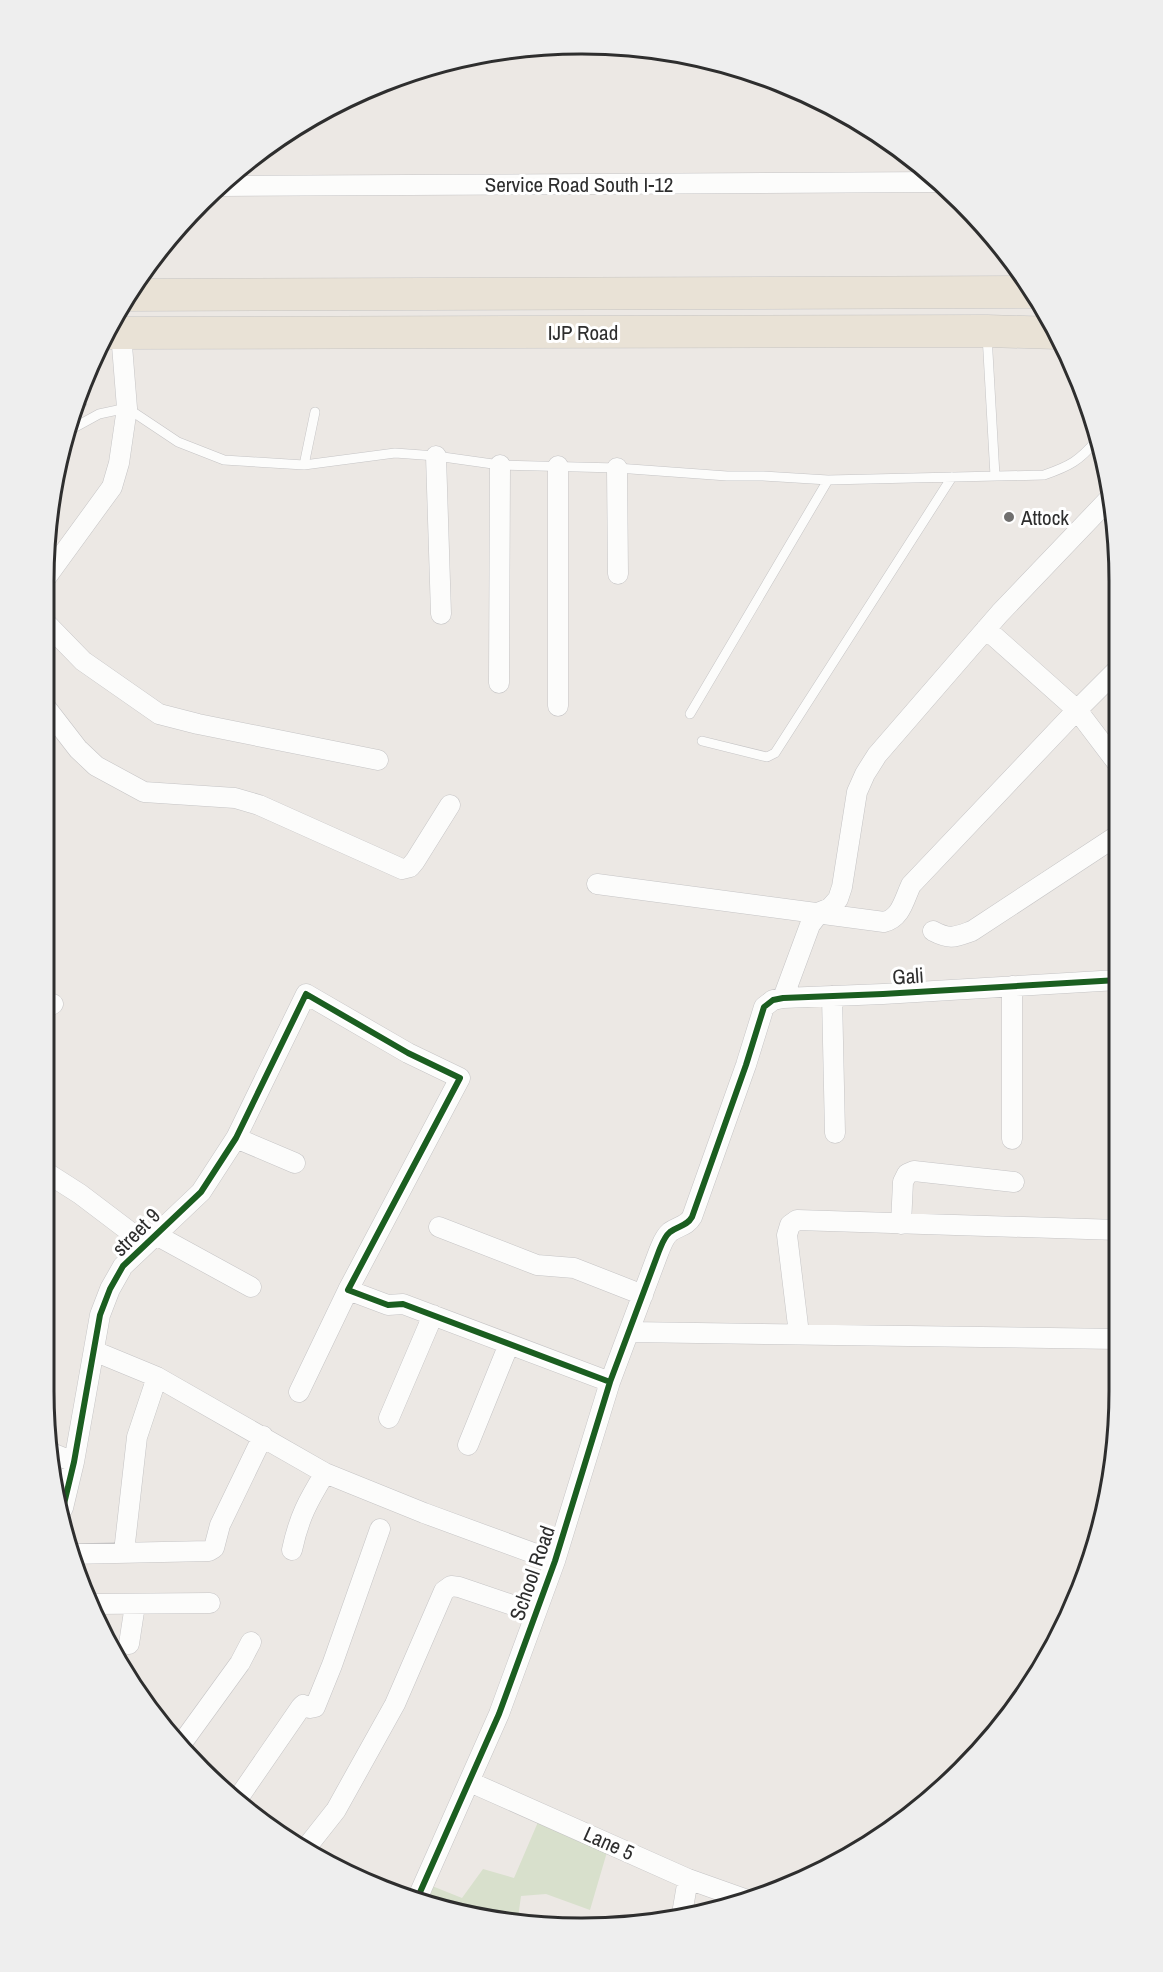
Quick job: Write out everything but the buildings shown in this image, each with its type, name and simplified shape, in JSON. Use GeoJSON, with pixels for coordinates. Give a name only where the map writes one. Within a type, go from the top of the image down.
{"type":"FeatureCollection","features":[{"type":"Feature","properties":{"kind":"highway","name":"IJP Road"},"geometry":{"type":"LineString","coordinates":[[139,295],[1022,292]]}},
{"type":"Feature","properties":{"kind":"highway","name":"IJP Road"},"geometry":{"type":"LineString","coordinates":[[117,333],[1046,333]]}},
{"type":"Feature","properties":{"kind":"street","name":"Service Road South I-12"},"geometry":{"type":"LineString","coordinates":[[233,186],[926,182]]}},
{"type":"Feature","properties":{"kind":"street"},"geometry":{"type":"LineString","coordinates":[[54,566],[112,487],[119,463],[127,408],[115,335]]}},
{"type":"Feature","properties":{"kind":"street"},"geometry":{"type":"LineString","coordinates":[[436,456],[441,614]]}},
{"type":"Feature","properties":{"kind":"street"},"geometry":{"type":"LineString","coordinates":[[499,683],[500,465]]}},
{"type":"Feature","properties":{"kind":"street"},"geometry":{"type":"LineString","coordinates":[[558,466],[558,706]]}},
{"type":"Feature","properties":{"kind":"street"},"geometry":{"type":"LineString","coordinates":[[617,468],[618,574]]}},
{"type":"Feature","properties":{"kind":"street"},"geometry":{"type":"LineString","coordinates":[[783,998],[810,925],[820,912],[830,908],[838,899],[842,887],[857,792],[865,774],[878,755],[986,629],[1103,505]]}},
{"type":"Feature","properties":{"kind":"street"},"geometry":{"type":"LineString","coordinates":[[986,629],[1077,710],[1109,752]]}},
{"type":"Feature","properties":{"kind":"street"},"geometry":{"type":"LineString","coordinates":[[54,630],[83,661],[159,714],[378,760]]}},
{"type":"Feature","properties":{"kind":"street"},"geometry":{"type":"LineString","coordinates":[[597,884],[884,922],[891,920],[898,915],[911,885],[1109,678]]}},
{"type":"Feature","properties":{"kind":"street"},"geometry":{"type":"LineString","coordinates":[[54,718],[78,749],[96,766],[144,792],[235,798],[259,805],[402,869],[410,867],[415,861],[450,805]]}},
{"type":"Feature","properties":{"kind":"street"},"geometry":{"type":"LineString","coordinates":[[933,931],[946,938],[972,931],[1109,841]]}},
{"type":"Feature","properties":{"kind":"street","name":"Gali"},"geometry":{"type":"LineString","coordinates":[[783,998],[1109,981]]}},
{"type":"Feature","properties":{"kind":"street"},"geometry":{"type":"LineString","coordinates":[[1011,1139],[1012,986]]}},
{"type":"Feature","properties":{"kind":"street","name":"street 9"},"geometry":{"type":"LineString","coordinates":[[65,1498],[100,1315],[110,1289],[123,1266],[201,1192],[236,1138],[306,994],[408,1053],[460,1078],[348,1290]]}},
{"type":"Feature","properties":{"kind":"street"},"geometry":{"type":"LineString","coordinates":[[832,996],[834,1133]]}},
{"type":"Feature","properties":{"kind":"street","name":"School Road"},"geometry":{"type":"LineString","coordinates":[[420,1892],[499,1714],[555,1561],[610,1382],[659,1251],[669,1233],[689,1222],[692,1217],[764,1007],[773,1000],[783,998]]}},
{"type":"Feature","properties":{"kind":"street"},"geometry":{"type":"LineString","coordinates":[[236,1138],[295,1163]]}},
{"type":"Feature","properties":{"kind":"street"},"geometry":{"type":"LineString","coordinates":[[901,1224],[903,1182],[907,1174],[914,1171],[1014,1182]]}},
{"type":"Feature","properties":{"kind":"street"},"geometry":{"type":"LineString","coordinates":[[54,1177],[151,1240],[251,1287]]}},
{"type":"Feature","properties":{"kind":"street"},"geometry":{"type":"LineString","coordinates":[[799,1334],[787,1235],[790,1225],[797,1220],[1109,1230]]}},
{"type":"Feature","properties":{"kind":"street"},"geometry":{"type":"LineString","coordinates":[[438,1227],[537,1265],[574,1268],[643,1295]]}},
{"type":"Feature","properties":{"kind":"street"},"geometry":{"type":"LineString","coordinates":[[299,1392],[348,1290],[388,1305],[403,1304],[610,1382]]}},
{"type":"Feature","properties":{"kind":"street"},"geometry":{"type":"LineString","coordinates":[[388,1418],[433,1315]]}},
{"type":"Feature","properties":{"kind":"street"},"geometry":{"type":"LineString","coordinates":[[630,1332],[1109,1339]]}},
{"type":"Feature","properties":{"kind":"street"},"geometry":{"type":"LineString","coordinates":[[468,1445],[509,1344]]}},
{"type":"Feature","properties":{"kind":"street"},"geometry":{"type":"LineString","coordinates":[[94,1351],[157,1377],[325,1473],[424,1514],[555,1561]]}},
{"type":"Feature","properties":{"kind":"street"},"geometry":{"type":"LineString","coordinates":[[124,1552],[137,1437],[157,1377]]}},
{"type":"Feature","properties":{"kind":"street"},"geometry":{"type":"LineString","coordinates":[[80,1554],[209,1551],[214,1548],[220,1525],[263,1436]]}},
{"type":"Feature","properties":{"kind":"street"},"geometry":{"type":"LineString","coordinates":[[59,1456],[74,1461]]}},
{"type":"Feature","properties":{"kind":"street"},"geometry":{"type":"LineString","coordinates":[[292,1550],[297,1527],[305,1507],[325,1473]]}},
{"type":"Feature","properties":{"kind":"street"},"geometry":{"type":"LineString","coordinates":[[242,1793],[301,1707],[303,1705],[310,1708],[315,1707],[333,1665],[380,1529]]}},
{"type":"Feature","properties":{"kind":"street"},"geometry":{"type":"LineString","coordinates":[[310,1842],[336,1810],[395,1704],[444,1591],[451,1586],[459,1587],[536,1613]]}},
{"type":"Feature","properties":{"kind":"street"},"geometry":{"type":"LineString","coordinates":[[99,1604],[210,1604]]}},
{"type":"Feature","properties":{"kind":"street"},"geometry":{"type":"LineString","coordinates":[[129,1644],[135,1605]]}},
{"type":"Feature","properties":{"kind":"street"},"geometry":{"type":"LineString","coordinates":[[185,1738],[240,1663],[251,1642]]}},
{"type":"Feature","properties":{"kind":"street","name":"Lane 5"},"geometry":{"type":"LineString","coordinates":[[470,1782],[688,1879],[734,1895]]}},
{"type":"Feature","properties":{"kind":"street"},"geometry":{"type":"LineString","coordinates":[[683,1908],[688,1879]]}},
{"type":"Feature","properties":{"kind":"lane"},"geometry":{"type":"LineString","coordinates":[[987,331],[995,476]]}},
{"type":"Feature","properties":{"kind":"lane"},"geometry":{"type":"LineString","coordinates":[[78,426],[99,414],[127,408],[178,442],[224,460],[304,465],[395,453],[500,465],[617,468],[828,480],[1044,475],[1062,469],[1080,459],[1091,446]]}},
{"type":"Feature","properties":{"kind":"lane"},"geometry":{"type":"LineString","coordinates":[[304,465],[315,412]]}},
{"type":"Feature","properties":{"kind":"lane"},"geometry":{"type":"LineString","coordinates":[[702,741],[767,757],[775,753],[952,477]]}},
{"type":"Feature","properties":{"kind":"lane"},"geometry":{"type":"LineString","coordinates":[[690,714],[828,480]]}},
{"type":"Feature","properties":{"kind":"green space"},"geometry":{"type":"Polygon","coordinates":[[[544,1808],[612,1835],[590,1910],[546,1894],[521,1896],[519,1914],[479,1908],[423,1893],[427,1884],[462,1898],[483,1869],[514,1878],[544,1808]]]}},
{"type":"Feature","properties":{"kind":"cycle path"},"geometry":{"type":"LineString","coordinates":[[420,1892],[499,1714],[555,1561],[610,1382],[659,1251],[668,1234],[692,1217],[764,1007],[773,1000],[783,998],[1109,981]]}},
{"type":"Feature","properties":{"kind":"cycle path"},"geometry":{"type":"LineString","coordinates":[[65,1498],[100,1315],[110,1289],[123,1266],[201,1192],[236,1138],[306,994],[408,1053],[460,1078],[348,1290],[388,1305],[403,1304],[610,1382]]}},
{"type":"Feature","properties":{"kind":"place","name":"Attock"},"geometry":{"type":"Point","coordinates":[1009,517]}}]}
